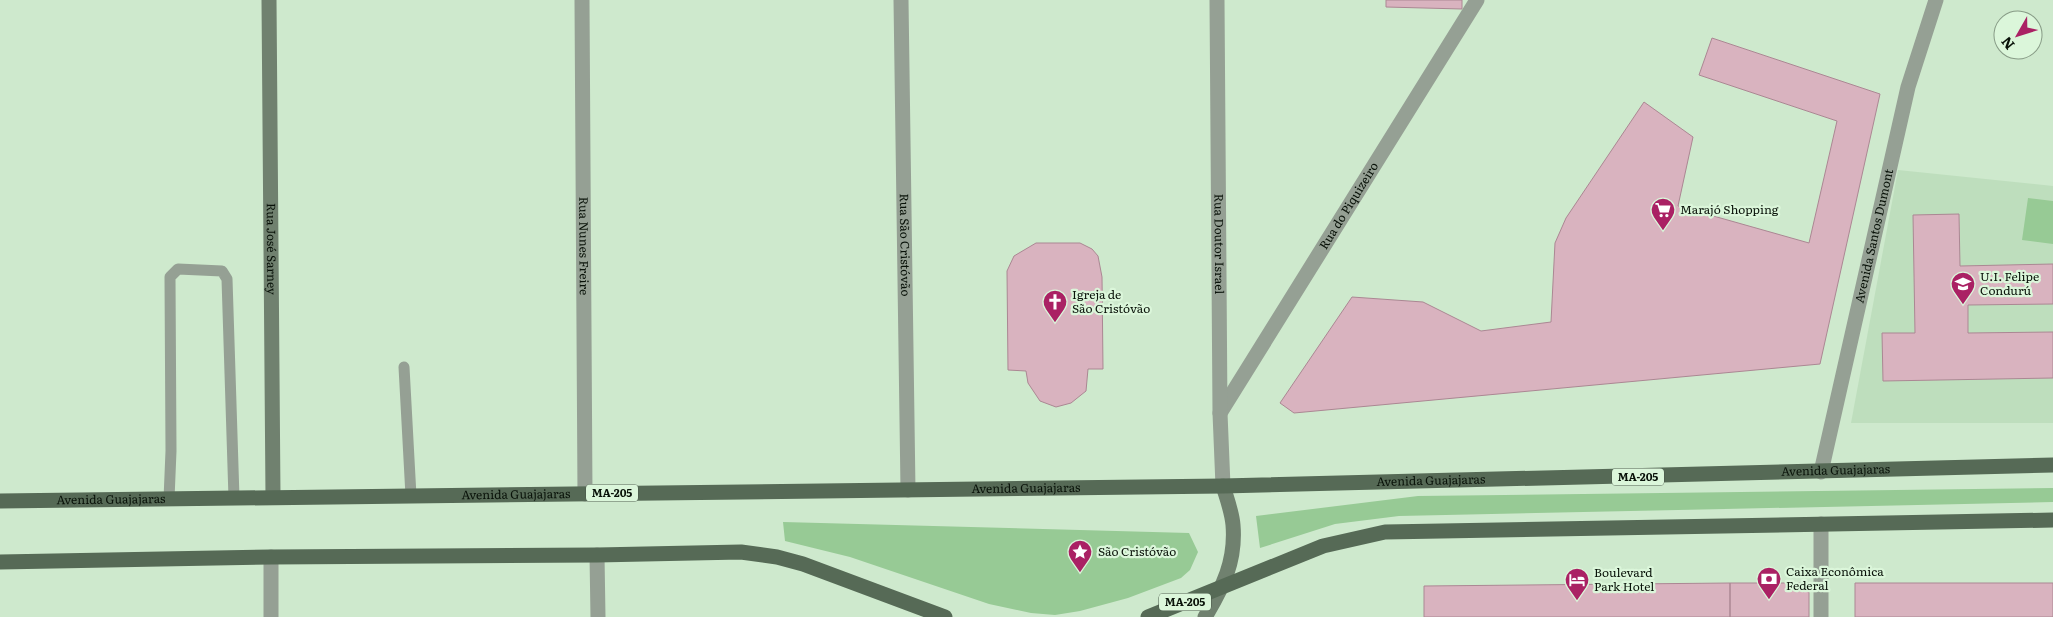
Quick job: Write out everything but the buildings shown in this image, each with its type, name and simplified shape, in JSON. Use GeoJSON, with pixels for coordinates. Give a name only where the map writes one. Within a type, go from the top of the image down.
{"type":"FeatureCollection","features":[{"type":"Feature","properties":{"kind":"main road","name":"Rua José Sarney"},"geometry":{"type":"LineString","coordinates":[[269,0],[273,497]]}},
{"type":"Feature","properties":{"kind":"main road","name":"Avenida Guajajaras"},"geometry":{"type":"LineString","coordinates":[[0,501],[1224,486],[2053,465]]}},
{"type":"Feature","properties":{"kind":"main road","name":"MA-205"},"geometry":{"type":"LineString","coordinates":[[1205,617],[1223,588],[1233,544],[1233,523],[1224,486]]}},
{"type":"Feature","properties":{"kind":"main road","name":"MA-205"},"geometry":{"type":"LineString","coordinates":[[1148,617],[1323,546],[1385,532],[2053,520]]}},
{"type":"Feature","properties":{"kind":"main road"},"geometry":{"type":"LineString","coordinates":[[0,562],[740,552],[777,557],[803,564],[922,614],[945,617]]}},
{"type":"Feature","properties":{"kind":"street","name":"Rua Nunes Freire"},"geometry":{"type":"LineString","coordinates":[[582,0],[585,494]]}},
{"type":"Feature","properties":{"kind":"street","name":"Rua São Cristóvão"},"geometry":{"type":"LineString","coordinates":[[902,0],[908,490]]}},
{"type":"Feature","properties":{"kind":"street","name":"Rua Doutor Israel"},"geometry":{"type":"LineString","coordinates":[[1217,0],[1220,413],[1224,486]]}},
{"type":"Feature","properties":{"kind":"street","name":"Rua do Piquizeiro"},"geometry":{"type":"LineString","coordinates":[[1220,413],[1477,0]]}},
{"type":"Feature","properties":{"kind":"street","name":"Avenida Santos Dumont"},"geometry":{"type":"LineString","coordinates":[[1821,472],[1908,87],[1936,0]]}},
{"type":"Feature","properties":{"kind":"street"},"geometry":{"type":"LineString","coordinates":[[1821,524],[1821,617]]}},
{"type":"Feature","properties":{"kind":"street"},"geometry":{"type":"LineString","coordinates":[[597,555],[598,617]]}},
{"type":"Feature","properties":{"kind":"street"},"geometry":{"type":"LineString","coordinates":[[271,557],[271,617]]}},
{"type":"Feature","properties":{"kind":"lane"},"geometry":{"type":"LineString","coordinates":[[169,499],[171,451],[170,277],[178,269],[222,271],[227,279],[231,452],[234,498]]}},
{"type":"Feature","properties":{"kind":"lane"},"geometry":{"type":"LineString","coordinates":[[404,367],[411,496]]}},
{"type":"Feature","properties":{"kind":"shaded area","name":"U.I. Felipe Condurú"},"geometry":{"type":"Polygon","coordinates":[[[1898,170],[2053,186],[2053,423],[1851,423],[1898,170]]]}},
{"type":"Feature","properties":{"kind":"shaded area"},"geometry":{"type":"Polygon","coordinates":[[[2028,198],[2053,201],[2053,244],[2022,240],[2028,198]]]}},
{"type":"Feature","properties":{"kind":"shaded area"},"geometry":{"type":"Polygon","coordinates":[[[2053,488],[2053,502],[1399,516],[1335,524],[1260,548],[1256,516],[1418,496],[2053,488]]]}},
{"type":"Feature","properties":{"kind":"shaded area"},"geometry":{"type":"Polygon","coordinates":[[[783,522],[1189,533],[1198,552],[1190,570],[1181,578],[1128,598],[1080,611],[1055,615],[1031,613],[989,604],[850,557],[785,541],[783,522]]]}},
{"type":"Feature","properties":{"kind":"place","name":"Marajó Shopping"},"geometry":{"type":"Point","coordinates":[1663,231]}},
{"type":"Feature","properties":{"kind":"place","name":"U.I. Felipe Condurú"},"geometry":{"type":"Point","coordinates":[1963,305]}},
{"type":"Feature","properties":{"kind":"place","name":"Igreja de São Cristóvão"},"geometry":{"type":"Point","coordinates":[1055,323]}},
{"type":"Feature","properties":{"kind":"place","name":"São Cristóvão"},"geometry":{"type":"Point","coordinates":[1080,573]}},
{"type":"Feature","properties":{"kind":"place","name":"Caixa Econômica Federal"},"geometry":{"type":"Point","coordinates":[1769,600]}},
{"type":"Feature","properties":{"kind":"place","name":"Boulevard Park Hotel"},"geometry":{"type":"Point","coordinates":[1577,601]}}]}
